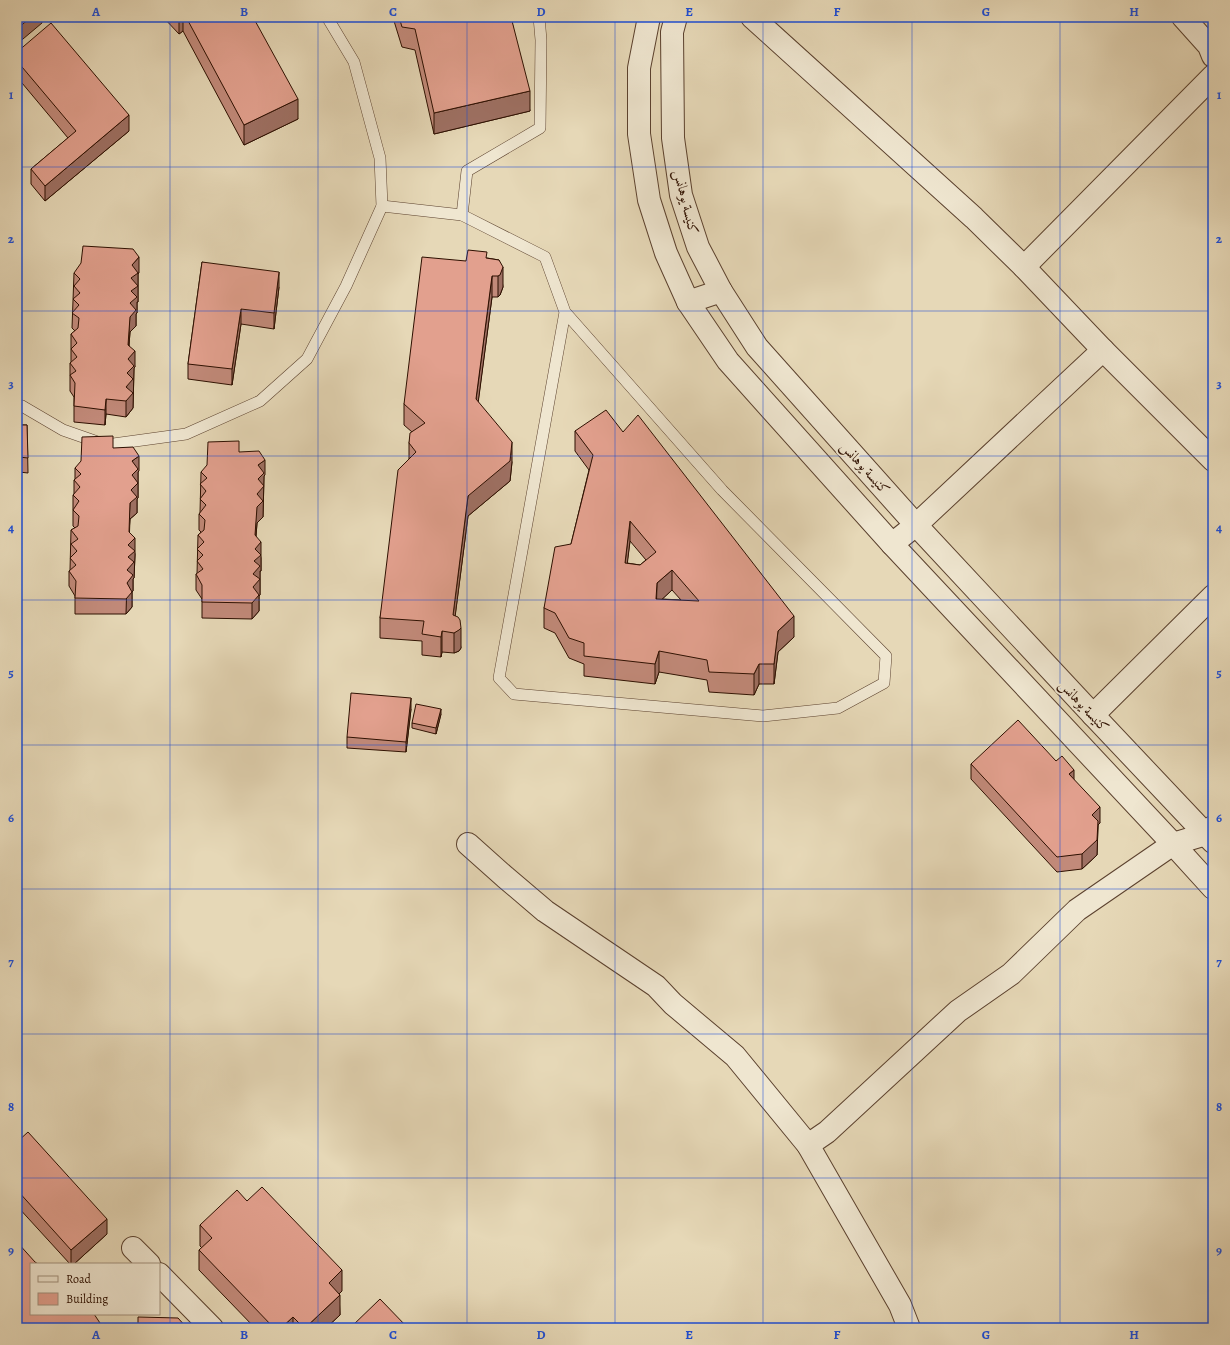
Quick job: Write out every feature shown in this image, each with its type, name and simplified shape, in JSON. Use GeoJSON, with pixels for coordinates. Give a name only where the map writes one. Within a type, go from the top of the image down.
{"type":"FeatureCollection","features":[{"type":"Feature","properties":{"kind":"street"},"geometry":{"type":"LineString","coordinates":[[649,17],[639,68],[639,134],[649,200],[666,253],[688,302],[728,361],[892,544],[1213,888]]}},
{"type":"Feature","properties":{"kind":"street","name":"كنيسة يوهانس"},"geometry":{"type":"LineString","coordinates":[[676,17],[672,32],[673,138],[681,195],[698,247],[721,291],[757,347],[916,525],[1093,716],[1211,834]]}},
{"type":"Feature","properties":{"kind":"street"},"geometry":{"type":"LineString","coordinates":[[752,17],[974,218],[1213,460]]}},
{"type":"Feature","properties":{"kind":"street"},"geometry":{"type":"LineString","coordinates":[[1183,17],[1209,46],[1213,56]]}},
{"type":"Feature","properties":{"kind":"street"},"geometry":{"type":"LineString","coordinates":[[1024,267],[1213,76]]}},
{"type":"Feature","properties":{"kind":"street"},"geometry":{"type":"LineString","coordinates":[[688,302],[721,291]]}},
{"type":"Feature","properties":{"kind":"street"},"geometry":{"type":"LineString","coordinates":[[892,544],[916,525],[1103,350]]}},
{"type":"Feature","properties":{"kind":"street"},"geometry":{"type":"LineString","coordinates":[[1093,716],[1213,596]]}},
{"type":"Feature","properties":{"kind":"street"},"geometry":{"type":"LineString","coordinates":[[808,1145],[827,1132],[958,1012],[1011,974],[1077,910],[1173,844],[1211,834]]}},
{"type":"Feature","properties":{"kind":"street"},"geometry":{"type":"LineString","coordinates":[[468,844],[505,878],[545,911],[656,986],[673,1004],[735,1056],[808,1145],[900,1305],[909,1328]]}},
{"type":"Feature","properties":{"kind":"street"},"geometry":{"type":"LineString","coordinates":[[133,1248],[148,1263]]}},
{"type":"Feature","properties":{"kind":"street"},"geometry":{"type":"LineString","coordinates":[[160,1275],[212,1328]]}},
{"type":"Feature","properties":{"kind":"lane"},"geometry":{"type":"LineString","coordinates":[[17,406],[22,406],[63,430],[106,445],[186,434],[260,402],[307,359],[346,286],[382,206],[380,158],[354,62],[327,17]]}},
{"type":"Feature","properties":{"kind":"lane"},"geometry":{"type":"LineString","coordinates":[[462,215],[467,171],[540,128],[541,40],[539,17]]}},
{"type":"Feature","properties":{"kind":"lane"},"geometry":{"type":"LineString","coordinates":[[382,206],[462,215],[545,257],[565,312],[722,490],[886,656],[884,683],[838,708],[763,716],[514,694],[499,678],[565,312]]}},
{"type":"Feature","properties":{"kind":"building"},"geometry":{"type":"Polygon","coordinates":[[[17,17],[31,17],[17,29],[17,17]]]}},
{"type":"Feature","properties":{"kind":"building"},"geometry":{"type":"Polygon","coordinates":[[[186,17],[253,17],[298,99],[244,125],[186,17]]]}},
{"type":"Feature","properties":{"kind":"building"},"geometry":{"type":"Polygon","coordinates":[[[399,17],[511,17],[530,91],[434,113],[415,29],[402,27],[399,17]]]}},
{"type":"Feature","properties":{"kind":"building"},"geometry":{"type":"Polygon","coordinates":[[[51,23],[129,115],[45,186],[31,169],[76,131],[17,61],[17,52],[51,23]]]}},
{"type":"Feature","properties":{"kind":"building"},"geometry":{"type":"Polygon","coordinates":[[[83,246],[133,249],[139,257],[132,265],[138,273],[131,278],[138,286],[131,291],[137,297],[130,303],[136,310],[130,317],[128,345],[135,351],[128,359],[134,366],[127,373],[133,379],[126,387],[133,393],[126,401],[106,399],[105,410],[74,406],[75,383],[70,375],[76,371],[70,363],[77,357],[71,349],[77,343],[71,334],[78,328],[79,318],[72,313],[79,305],[73,299],[80,293],[74,286],[80,279],[74,273],[81,263],[83,246]]]}},
{"type":"Feature","properties":{"kind":"building"},"geometry":{"type":"Polygon","coordinates":[[[468,250],[487,252],[486,258],[499,260],[503,267],[500,275],[492,276],[476,399],[512,442],[510,461],[468,496],[453,615],[458,617],[460,620],[461,628],[454,633],[442,631],[441,637],[422,634],[424,621],[380,618],[398,470],[416,452],[409,443],[410,433],[425,423],[404,404],[422,257],[466,261],[468,250]]]}},
{"type":"Feature","properties":{"kind":"building"},"geometry":{"type":"Polygon","coordinates":[[[202,262],[279,272],[274,313],[241,309],[232,369],[188,364],[202,262]]]}},
{"type":"Feature","properties":{"kind":"building"},"geometry":{"type":"Polygon","coordinates":[[[606,410],[623,432],[638,415],[794,616],[778,631],[774,664],[759,664],[754,674],[709,672],[707,660],[659,651],[655,664],[584,656],[584,643],[569,638],[555,613],[544,608],[555,547],[571,544],[593,455],[575,431],[606,410]],[[630,521],[625,563],[640,565],[656,552],[630,521]],[[672,570],[657,583],[656,599],[699,601],[672,570]]]}},
{"type":"Feature","properties":{"kind":"building"},"geometry":{"type":"Polygon","coordinates":[[[17,425],[27,425],[28,458],[19,457],[20,477],[17,479],[17,425]]]}},
{"type":"Feature","properties":{"kind":"building"},"geometry":{"type":"Polygon","coordinates":[[[113,436],[113,448],[133,447],[139,456],[132,461],[138,469],[132,475],[138,483],[131,490],[137,497],[130,503],[129,532],[135,538],[128,545],[135,551],[128,557],[134,562],[127,570],[133,575],[127,583],[132,592],[126,599],[75,598],[76,581],[69,571],[76,565],[70,558],[77,551],[71,544],[78,539],[71,530],[78,526],[79,516],[73,510],[79,501],[73,495],[80,487],[74,480],[81,474],[75,468],[81,461],[82,437],[113,436]]]}},
{"type":"Feature","properties":{"kind":"building"},"geometry":{"type":"Polygon","coordinates":[[[239,441],[239,452],[259,451],[265,460],[258,465],[264,473],[258,479],[264,486],[257,494],[263,501],[257,507],[255,535],[261,542],[255,549],[261,555],[254,561],[260,566],[253,574],[260,579],[253,587],[259,595],[252,603],[202,602],[202,585],[196,574],[203,569],[197,561],[203,555],[197,549],[204,542],[198,535],[204,530],[205,520],[199,514],[206,505],[200,499],[206,491],[200,484],[207,478],[201,472],[207,465],[208,442],[239,441]]]}},
{"type":"Feature","properties":{"kind":"building"},"geometry":{"type":"Polygon","coordinates":[[[351,693],[411,698],[406,742],[347,737],[351,693]]]}},
{"type":"Feature","properties":{"kind":"building"},"geometry":{"type":"Polygon","coordinates":[[[416,704],[441,709],[436,728],[412,723],[416,704]]]}},
{"type":"Feature","properties":{"kind":"building"},"geometry":{"type":"Polygon","coordinates":[[[1018,720],[1056,761],[1062,756],[1074,770],[1069,774],[1100,807],[1092,815],[1098,821],[1097,840],[1082,854],[1057,857],[971,764],[1018,720]]]}},
{"type":"Feature","properties":{"kind":"building"},"geometry":{"type":"Polygon","coordinates":[[[28,1132],[107,1219],[71,1250],[17,1190],[17,1142],[28,1132]]]}},
{"type":"Feature","properties":{"kind":"building"},"geometry":{"type":"Polygon","coordinates":[[[262,1187],[342,1270],[329,1283],[340,1295],[305,1328],[293,1317],[281,1328],[274,1328],[199,1250],[212,1238],[200,1225],[237,1190],[247,1201],[262,1187]]]}},
{"type":"Feature","properties":{"kind":"building"},"geometry":{"type":"Polygon","coordinates":[[[17,1242],[36,1263],[30,1263],[30,1315],[95,1315],[102,1326],[100,1328],[17,1328],[17,1242]]]}},
{"type":"Feature","properties":{"kind":"building"},"geometry":{"type":"Polygon","coordinates":[[[380,1299],[408,1328],[350,1328],[380,1299]]]}},
{"type":"Feature","properties":{"kind":"building"},"geometry":{"type":"Polygon","coordinates":[[[138,1317],[178,1318],[187,1328],[138,1328],[138,1317]]]}}]}
